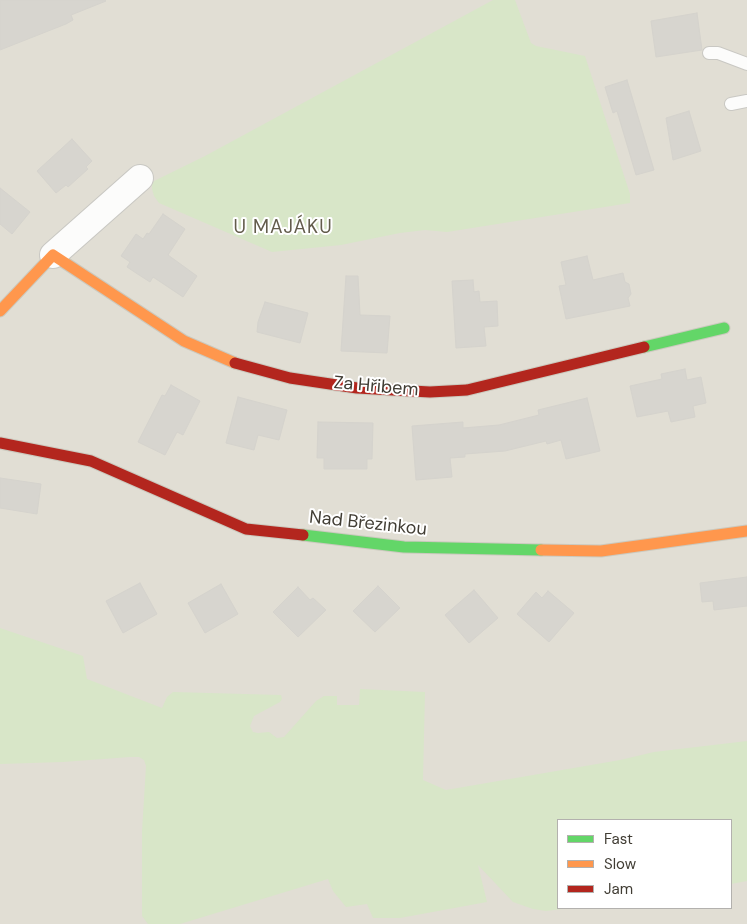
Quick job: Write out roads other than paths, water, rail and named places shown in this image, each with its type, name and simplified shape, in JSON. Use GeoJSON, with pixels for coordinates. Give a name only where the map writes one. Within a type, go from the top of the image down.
{"type":"FeatureCollection","features":[{"type":"Feature","properties":{"kind":"street"},"geometry":{"type":"LineString","coordinates":[[0,311],[53,256],[140,178]]}},
{"type":"Feature","properties":{"kind":"street","name":"Za Hřibem"},"geometry":{"type":"LineString","coordinates":[[53,256],[184,341],[233,362],[290,378],[357,388],[430,392],[467,390],[724,328]]}},
{"type":"Feature","properties":{"kind":"street","name":"Nad Březinkou"},"geometry":{"type":"LineString","coordinates":[[0,443],[91,460],[246,529],[404,547],[601,551],[747,531]]}},
{"type":"Feature","properties":{"kind":"lane"},"geometry":{"type":"LineString","coordinates":[[709,53],[718,53],[747,64]]}},
{"type":"Feature","properties":{"kind":"lane"},"geometry":{"type":"LineString","coordinates":[[731,104],[747,101]]}},
{"type":"Feature","properties":{"kind":"district","name":"U MAJÁKU"},"geometry":{"type":"Point","coordinates":[283,228]}}]}
